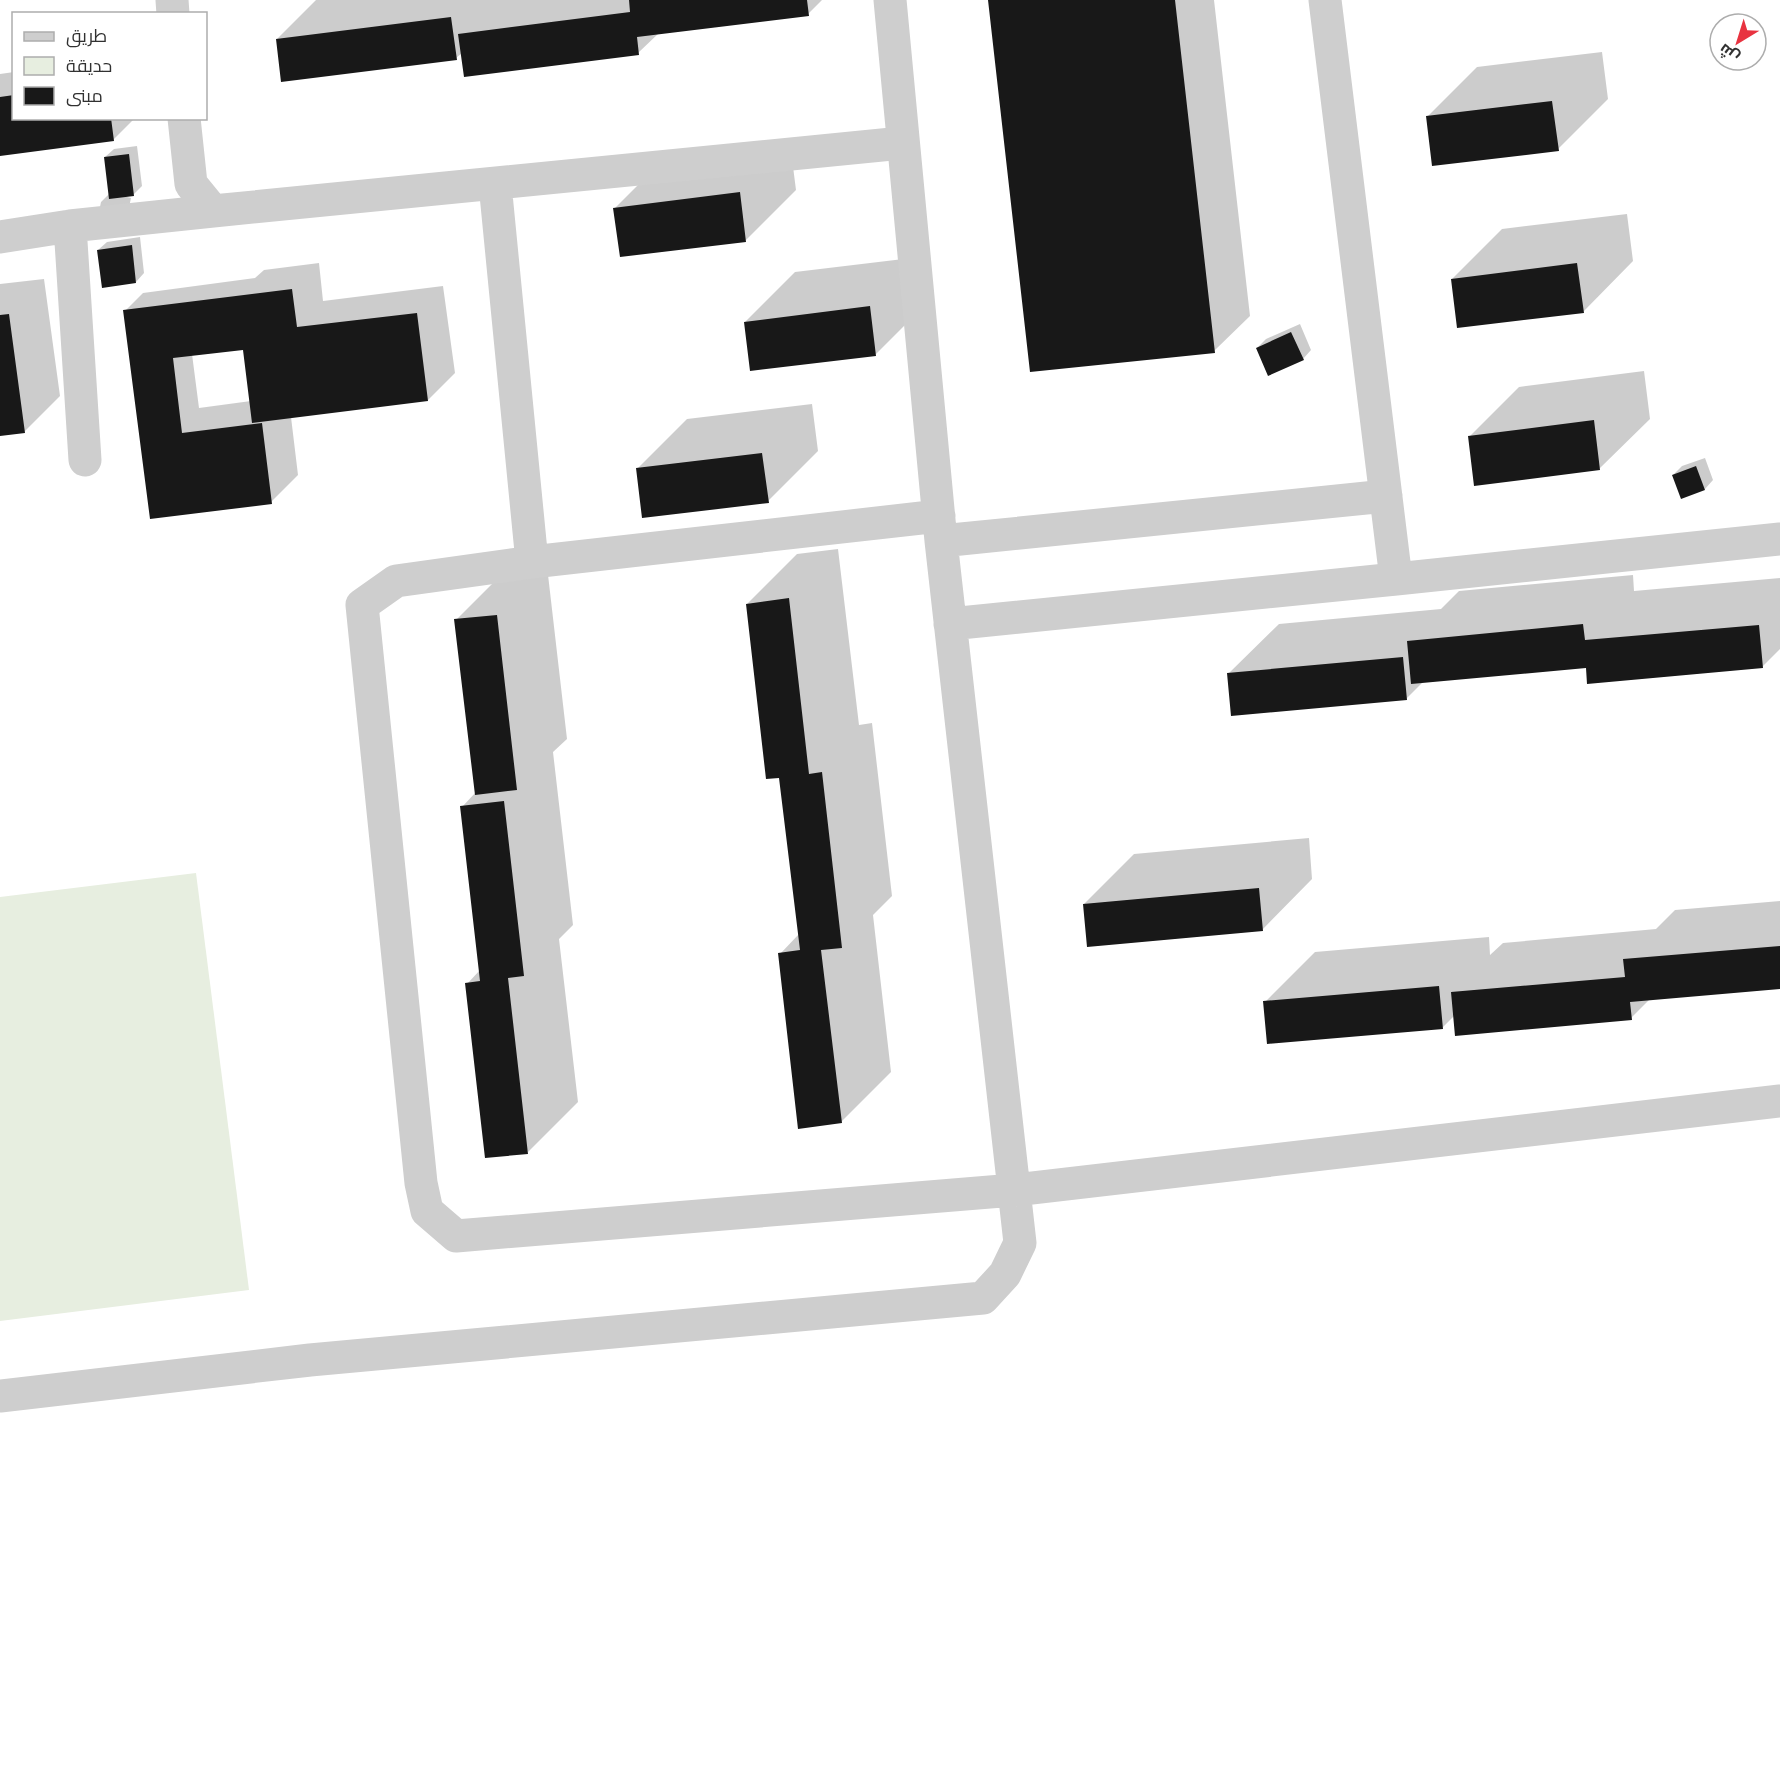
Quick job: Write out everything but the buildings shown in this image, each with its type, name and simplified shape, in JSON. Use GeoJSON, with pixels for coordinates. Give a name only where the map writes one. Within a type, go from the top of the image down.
{"type":"FeatureCollection","features":[{"type":"Feature","properties":{"kind":"street"},"geometry":{"type":"LineString","coordinates":[[0,1396],[310,1360],[983,1298],[1005,1274],[1020,1243],[940,529],[890,0]]}},
{"type":"Feature","properties":{"kind":"street"},"geometry":{"type":"LineString","coordinates":[[1325,0],[1396,579]]}},
{"type":"Feature","properties":{"kind":"street"},"geometry":{"type":"LineString","coordinates":[[184,120],[191,184],[213,212]]}},
{"type":"Feature","properties":{"kind":"street"},"geometry":{"type":"LineString","coordinates":[[0,237],[70,226],[902,143]]}},
{"type":"Feature","properties":{"kind":"street"},"geometry":{"type":"LineString","coordinates":[[495,184],[532,562]]}},
{"type":"Feature","properties":{"kind":"street"},"geometry":{"type":"LineString","coordinates":[[70,226],[85,460]]}},
{"type":"Feature","properties":{"kind":"street"},"geometry":{"type":"LineString","coordinates":[[1386,496],[532,562],[396,581],[362,605],[421,1183],[427,1211],[456,1236],[490,1234],[1014,1190],[1780,1101]]}},
{"type":"Feature","properties":{"kind":"street"},"geometry":{"type":"LineString","coordinates":[[950,624],[1780,539]]}},
{"type":"Feature","properties":{"kind":"green space"},"geometry":{"type":"Polygon","coordinates":[[[196,873],[249,1290],[0,1321],[0,897],[196,873]]]}}]}
